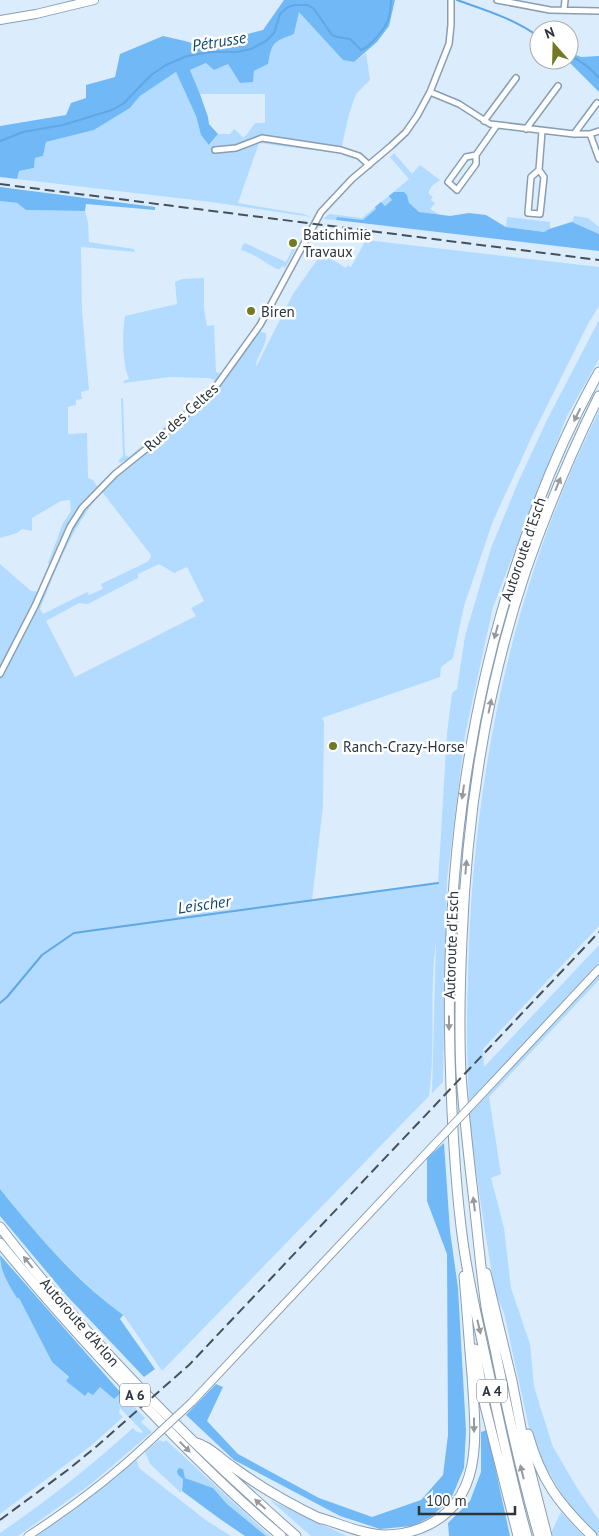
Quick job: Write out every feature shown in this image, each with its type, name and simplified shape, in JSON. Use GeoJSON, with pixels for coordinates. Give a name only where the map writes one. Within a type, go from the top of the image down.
{"type":"FeatureCollection","features":[{"type":"Feature","properties":{"kind":"highway","name":"Autoroute d'Esch"},"geometry":{"type":"LineString","coordinates":[[527,1536],[496,1409],[463,1245],[453,1149],[449,1045],[448,974],[451,903],[463,793],[474,725],[487,666],[515,567],[550,472],[599,372]]}},
{"type":"Feature","properties":{"kind":"highway","name":"Autoroute d'Esch"},"geometry":{"type":"LineString","coordinates":[[539,1536],[514,1439],[487,1309],[480,1252],[461,1073],[460,976],[463,904],[474,799],[497,674],[525,572],[547,512],[563,472],[599,396]]}},
{"type":"Feature","properties":{"kind":"highway","name":"Autoroute d'Arlon"},"geometry":{"type":"LineString","coordinates":[[0,1227],[94,1339],[143,1392],[192,1441],[296,1536]]}},
{"type":"Feature","properties":{"kind":"highway","name":"Autoroute d'Arlon"},"geometry":{"type":"LineString","coordinates":[[0,1242],[27,1276],[127,1387],[188,1450],[242,1502],[281,1536]]}},
{"type":"Feature","properties":{"kind":"highway","name":"A 6"},"geometry":{"type":"LineString","coordinates":[[317,1517],[383,1535],[399,1534],[417,1530],[436,1521],[452,1507],[464,1491],[474,1460],[474,1419],[463,1245]]}},
{"type":"Feature","properties":{"kind":"highway","name":"A 4"},"geometry":{"type":"LineString","coordinates":[[480,1252],[490,1285],[512,1381],[526,1454],[547,1536]]}},
{"type":"Feature","properties":{"kind":"highway","name":"A 6"},"geometry":{"type":"LineString","coordinates":[[468,1324],[475,1348],[485,1406],[518,1536]]}},
{"type":"Feature","properties":{"kind":"highway","name":"A 4"},"geometry":{"type":"LineString","coordinates":[[512,1381],[535,1458],[549,1486],[572,1517],[592,1536]]}},
{"type":"Feature","properties":{"kind":"highway","name":"A 6"},"geometry":{"type":"LineString","coordinates":[[192,1441],[204,1444],[233,1468],[278,1496],[317,1517],[363,1536]]}},
{"type":"Feature","properties":{"kind":"main road"},"geometry":{"type":"LineString","coordinates":[[0,20],[36,14],[94,0]]}},
{"type":"Feature","properties":{"kind":"main road"},"geometry":{"type":"LineString","coordinates":[[28,1536],[112,1476],[192,1402],[599,969]]}},
{"type":"Feature","properties":{"kind":"street"},"geometry":{"type":"LineString","coordinates":[[497,0],[534,8],[599,10]]}},
{"type":"Feature","properties":{"kind":"street"},"geometry":{"type":"LineString","coordinates":[[564,10],[565,0]]}},
{"type":"Feature","properties":{"kind":"street","name":"Rue des Celtes"},"geometry":{"type":"LineString","coordinates":[[0,674],[35,606],[70,527],[82,508],[115,474],[161,437],[214,389],[260,325],[320,212],[406,132],[417,116],[430,92],[449,44],[451,2]]}},
{"type":"Feature","properties":{"kind":"street"},"geometry":{"type":"LineString","coordinates":[[484,121],[516,78]]}},
{"type":"Feature","properties":{"kind":"street"},"geometry":{"type":"LineString","coordinates":[[526,129],[558,86]]}},
{"type":"Feature","properties":{"kind":"street"},"geometry":{"type":"LineString","coordinates":[[430,92],[459,104],[484,121],[498,125],[574,134],[590,134],[599,131]]}},
{"type":"Feature","properties":{"kind":"street"},"geometry":{"type":"LineString","coordinates":[[574,134],[597,103]]}},
{"type":"Feature","properties":{"kind":"street"},"geometry":{"type":"LineString","coordinates":[[476,154],[476,164],[457,190],[448,182],[466,157],[476,154],[498,125]]}},
{"type":"Feature","properties":{"kind":"street"},"geometry":{"type":"LineString","coordinates":[[538,170],[544,177],[540,214],[528,213],[531,177],[538,170],[542,131]]}},
{"type":"Feature","properties":{"kind":"street"},"geometry":{"type":"LineString","coordinates":[[590,134],[599,159]]}},
{"type":"Feature","properties":{"kind":"street"},"geometry":{"type":"LineString","coordinates":[[215,150],[236,148],[262,138],[341,150],[359,156],[370,164]]}},
{"type":"Feature","properties":{"kind":"shaded area"},"geometry":{"type":"Polygon","coordinates":[[[284,0],[395,0],[389,26],[377,42],[354,62],[343,60],[299,12],[294,34],[278,41],[272,47],[268,64],[254,71],[253,82],[240,83],[228,64],[214,70],[206,63],[190,70],[209,124],[218,134],[209,145],[201,135],[196,116],[176,72],[140,96],[130,108],[94,130],[46,142],[43,156],[35,158],[34,168],[19,171],[17,179],[0,177],[0,126],[66,115],[71,103],[86,98],[86,85],[115,77],[120,54],[163,36],[202,46],[263,30],[284,0]]]}},
{"type":"Feature","properties":{"kind":"shaded area"},"geometry":{"type":"Polygon","coordinates":[[[299,11],[343,60],[354,62],[366,53],[370,80],[356,94],[349,114],[341,150],[311,146],[311,150],[259,143],[238,203],[312,217],[211,202],[17,179],[19,171],[34,168],[35,158],[43,156],[46,142],[94,130],[130,108],[140,96],[176,72],[196,116],[201,135],[210,145],[218,134],[230,134],[234,129],[244,138],[255,123],[265,123],[265,94],[200,94],[190,70],[207,63],[228,64],[240,83],[254,71],[268,64],[272,47],[275,43],[294,34],[299,11]]]}},
{"type":"Feature","properties":{"kind":"shaded area"},"geometry":{"type":"Polygon","coordinates":[[[579,56],[599,56],[599,92],[577,70],[579,70],[579,56]]]}},
{"type":"Feature","properties":{"kind":"shaded area"},"geometry":{"type":"Polygon","coordinates":[[[394,153],[412,174],[420,165],[440,180],[432,186],[429,194],[433,197],[431,200],[435,203],[430,209],[440,215],[426,214],[418,211],[409,203],[404,192],[394,192],[392,200],[385,206],[381,203],[377,209],[363,220],[337,217],[336,220],[323,219],[329,214],[362,218],[409,179],[390,157],[394,153]]]}},
{"type":"Feature","properties":{"kind":"shaded area"},"geometry":{"type":"Polygon","coordinates":[[[0,187],[155,207],[155,210],[86,204],[85,211],[26,210],[17,203],[0,201],[0,187]]]}},
{"type":"Feature","properties":{"kind":"shaded area"},"geometry":{"type":"Polygon","coordinates":[[[394,192],[404,192],[409,203],[419,212],[450,216],[469,213],[486,215],[506,227],[544,232],[572,222],[599,234],[599,251],[336,220],[337,217],[363,220],[381,202],[385,206],[392,200],[389,196],[394,192]]]}},
{"type":"Feature","properties":{"kind":"shaded area"},"geometry":{"type":"Polygon","coordinates":[[[0,201],[17,203],[26,210],[85,211],[88,222],[89,242],[134,249],[135,252],[81,247],[82,311],[89,390],[81,392],[82,399],[76,400],[76,405],[68,407],[68,434],[87,433],[88,478],[93,480],[97,486],[114,470],[115,474],[128,463],[118,461],[123,456],[121,398],[123,398],[125,455],[129,457],[197,399],[215,380],[208,378],[170,377],[124,383],[123,381],[129,379],[123,348],[125,316],[177,304],[175,282],[182,279],[204,278],[204,308],[207,326],[214,325],[216,372],[220,373],[223,377],[260,325],[261,332],[266,333],[266,337],[256,367],[293,294],[322,253],[346,268],[348,265],[351,267],[366,240],[599,267],[599,306],[588,324],[533,434],[493,521],[464,606],[453,658],[441,667],[440,677],[322,718],[324,722],[323,806],[312,900],[438,883],[447,733],[452,693],[457,689],[465,636],[491,548],[519,480],[548,418],[599,320],[599,359],[567,416],[493,607],[465,735],[447,880],[443,1082],[432,1093],[436,942],[429,1096],[162,1371],[125,1317],[102,1299],[49,1249],[0,1189],[0,564],[31,591],[41,592],[44,585],[40,585],[48,563],[63,523],[71,511],[70,500],[61,501],[32,518],[32,531],[22,529],[17,533],[0,538],[0,201]],[[103,493],[100,494],[90,507],[66,549],[40,609],[43,614],[87,592],[89,595],[103,589],[101,584],[150,559],[151,555],[103,493]],[[159,564],[138,574],[138,578],[88,604],[79,603],[46,621],[75,677],[196,616],[191,608],[204,601],[187,567],[174,573],[159,564]]]}},
{"type":"Feature","properties":{"kind":"shaded area"},"geometry":{"type":"Polygon","coordinates":[[[574,216],[588,218],[599,227],[599,234],[572,222],[557,227],[573,221],[574,216]]]}},
{"type":"Feature","properties":{"kind":"shaded area"},"geometry":{"type":"Polygon","coordinates":[[[507,217],[550,222],[550,229],[544,232],[506,227],[507,217]]]}},
{"type":"Feature","properties":{"kind":"shaded area"},"geometry":{"type":"Polygon","coordinates":[[[297,240],[299,242],[285,268],[282,266],[280,269],[241,250],[245,243],[286,262],[297,240]]]}},
{"type":"Feature","properties":{"kind":"shaded area"},"geometry":{"type":"Polygon","coordinates":[[[599,411],[599,926],[483,1049],[484,1067],[599,945],[599,980],[489,1097],[501,1174],[491,1178],[504,1228],[511,1288],[530,1344],[534,1386],[553,1447],[599,1520],[599,1536],[568,1505],[540,1457],[529,1428],[504,1313],[495,1292],[471,1130],[467,995],[471,903],[478,830],[488,758],[502,686],[520,615],[542,546],[568,478],[599,411]]]}},
{"type":"Feature","properties":{"kind":"shaded area"},"geometry":{"type":"Polygon","coordinates":[[[444,1143],[450,1231],[458,1288],[466,1431],[464,1468],[451,1499],[431,1517],[412,1526],[380,1529],[340,1516],[234,1460],[186,1415],[216,1384],[223,1387],[207,1421],[238,1454],[319,1498],[372,1517],[421,1500],[443,1475],[448,1435],[447,1254],[427,1201],[427,1158],[444,1143]]]}},
{"type":"Feature","properties":{"kind":"shaded area"},"geometry":{"type":"Polygon","coordinates":[[[0,1189],[73,1272],[123,1315],[120,1319],[155,1369],[144,1377],[67,1296],[0,1216],[0,1189]]]}},
{"type":"Feature","properties":{"kind":"shaded area"},"geometry":{"type":"Polygon","coordinates":[[[0,1255],[121,1393],[114,1399],[100,1387],[93,1395],[88,1392],[85,1396],[66,1381],[69,1377],[52,1362],[19,1298],[17,1298],[8,1282],[1,1266],[0,1255]]]}},
{"type":"Feature","properties":{"kind":"shaded area"},"geometry":{"type":"Polygon","coordinates":[[[0,1263],[6,1280],[19,1298],[52,1362],[69,1378],[66,1381],[88,1392],[100,1387],[114,1399],[121,1393],[145,1418],[141,1422],[152,1432],[91,1484],[18,1536],[0,1536],[0,1533],[68,1483],[133,1428],[137,1432],[143,1432],[120,1408],[119,1413],[123,1417],[92,1445],[0,1514],[0,1263]]]}},
{"type":"Feature","properties":{"kind":"shaded area"},"geometry":{"type":"Polygon","coordinates":[[[487,1430],[510,1536],[449,1536],[448,1523],[470,1501],[481,1472],[481,1432],[487,1430]]]}},
{"type":"Feature","properties":{"kind":"shaded area"},"geometry":{"type":"Polygon","coordinates":[[[159,1440],[164,1442],[166,1440],[270,1536],[266,1536],[227,1504],[213,1488],[185,1478],[183,1479],[181,1493],[150,1464],[145,1452],[159,1440]]]}},
{"type":"Feature","properties":{"kind":"shaded area"},"geometry":{"type":"Polygon","coordinates":[[[136,1458],[139,1468],[207,1521],[231,1536],[34,1536],[136,1458]]]}},
{"type":"Feature","properties":{"kind":"shaded area"},"geometry":{"type":"Polygon","coordinates":[[[179,1468],[183,1469],[185,1478],[213,1488],[227,1504],[266,1536],[245,1536],[182,1491],[183,1479],[178,1475],[177,1471],[179,1468]]]}},
{"type":"Feature","properties":{"kind":"shaded area"},"geometry":{"type":"Polygon","coordinates":[[[270,1500],[347,1536],[311,1536],[270,1500]]]}},
{"type":"Feature","properties":{"kind":"shaded area"},"geometry":{"type":"Polygon","coordinates":[[[561,1512],[583,1536],[552,1536],[551,1533],[561,1512]]]}},
{"type":"Feature","properties":{"kind":"waterway","name":"Pétrusse"},"geometry":{"type":"LineString","coordinates":[[0,141],[23,132],[63,125],[112,110],[124,103],[151,75],[166,65],[187,56],[251,49],[266,41],[274,33],[280,14],[288,7],[295,5],[308,5],[314,9],[332,35],[350,39],[361,50],[373,42],[384,28],[389,18],[391,0]]}},
{"type":"Feature","properties":{"kind":"waterway","name":"Pétrusse"},"geometry":{"type":"LineString","coordinates":[[457,0],[489,11],[529,30]]}},
{"type":"Feature","properties":{"kind":"waterway","name":"Pétrusse"},"geometry":{"type":"LineString","coordinates":[[579,61],[599,78]]}},
{"type":"Feature","properties":{"kind":"waterway","name":"Leischer"},"geometry":{"type":"LineString","coordinates":[[0,1003],[42,955],[74,933],[438,883]]}},
{"type":"Feature","properties":{"kind":"railway"},"geometry":{"type":"LineString","coordinates":[[0,184],[599,260]]}},
{"type":"Feature","properties":{"kind":"railway"},"geometry":{"type":"LineString","coordinates":[[0,1520],[69,1469],[189,1365],[599,932]]}},
{"type":"Feature","properties":{"kind":"place","name":"Batichimie Travaux"},"geometry":{"type":"Point","coordinates":[293,243]}},
{"type":"Feature","properties":{"kind":"place","name":"Biren"},"geometry":{"type":"Point","coordinates":[251,311]}},
{"type":"Feature","properties":{"kind":"place","name":"Ranch-Crazy-Horse"},"geometry":{"type":"Point","coordinates":[333,746]}}]}
